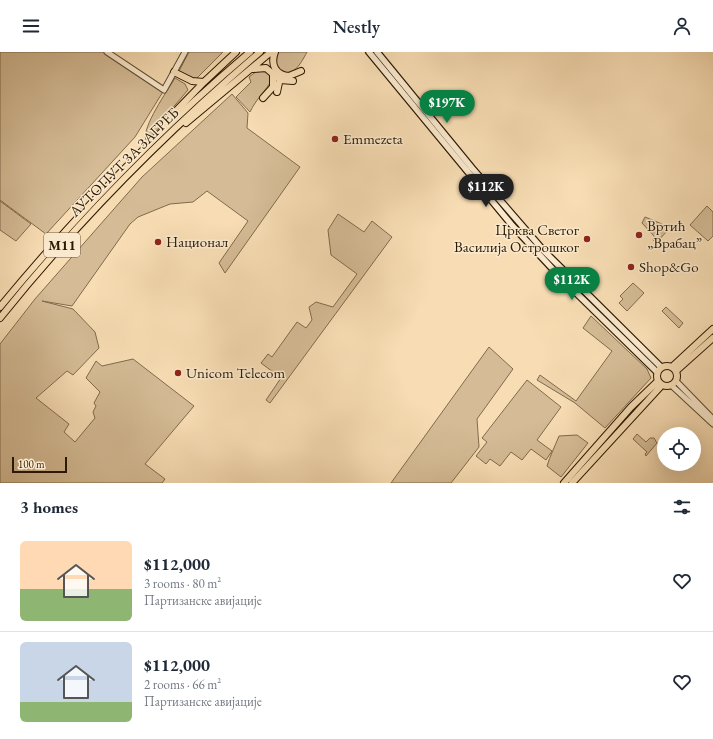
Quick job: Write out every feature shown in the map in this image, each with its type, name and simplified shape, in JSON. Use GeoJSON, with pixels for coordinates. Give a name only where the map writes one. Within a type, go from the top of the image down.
{"type":"FeatureCollection","features":[{"type":"Feature","properties":{"kind":"main road"},"geometry":{"type":"LineString","coordinates":[[224,62],[230,52]]}},
{"type":"Feature","properties":{"kind":"main road"},"geometry":{"type":"LineString","coordinates":[[160,133],[166,121],[224,62],[236,52]]}},
{"type":"Feature","properties":{"kind":"main road","name":"АУТОПУТ ЗА ЗАГРЕБ"},"geometry":{"type":"LineString","coordinates":[[0,307],[78,217],[160,133],[250,52]]}},
{"type":"Feature","properties":{"kind":"main road","name":"АУТОПУТ ЗА ЗАГРЕБ"},"geometry":{"type":"LineString","coordinates":[[0,318],[74,232],[174,129],[260,52]]}},
{"type":"Feature","properties":{"kind":"main road"},"geometry":{"type":"LineString","coordinates":[[174,129],[178,129],[271,52]]}},
{"type":"Feature","properties":{"kind":"main road"},"geometry":{"type":"LineString","coordinates":[[263,98],[273,87],[275,73],[273,62],[275,52]]}},
{"type":"Feature","properties":{"kind":"main road"},"geometry":{"type":"LineString","coordinates":[[369,52],[516,229],[561,278],[659,369]]}},
{"type":"Feature","properties":{"kind":"main road"},"geometry":{"type":"LineString","coordinates":[[377,52],[472,168],[544,251],[659,369],[660,383],[572,483]]}},
{"type":"Feature","properties":{"kind":"main road"},"geometry":{"type":"LineString","coordinates":[[251,70],[266,68],[275,73],[287,76],[301,71]]}},
{"type":"Feature","properties":{"kind":"main road"},"geometry":{"type":"LineString","coordinates":[[174,72],[187,80],[204,82]]}},
{"type":"Feature","properties":{"kind":"main road"},"geometry":{"type":"LineString","coordinates":[[275,73],[280,80],[277,92]]}},
{"type":"Feature","properties":{"kind":"main road"},"geometry":{"type":"LineString","coordinates":[[187,80],[191,87],[188,98]]}},
{"type":"Feature","properties":{"kind":"main road"},"geometry":{"type":"LineString","coordinates":[[280,80],[293,81]]}},
{"type":"Feature","properties":{"kind":"main road"},"geometry":{"type":"LineString","coordinates":[[564,483],[626,413],[660,383],[673,383],[674,369],[713,329]]}},
{"type":"Feature","properties":{"kind":"main road"},"geometry":{"type":"LineString","coordinates":[[674,369],[713,338]]}},
{"type":"Feature","properties":{"kind":"main road"},"geometry":{"type":"LineString","coordinates":[[659,369],[667,365],[674,369]]}},
{"type":"Feature","properties":{"kind":"street"},"geometry":{"type":"LineString","coordinates":[[107,52],[164,90],[185,52]]}},
{"type":"Feature","properties":{"kind":"street"},"geometry":{"type":"LineString","coordinates":[[673,383],[713,419]]}},
{"type":"Feature","properties":{"kind":"street"},"geometry":{"type":"LineString","coordinates":[[673,383],[713,424]]}},
{"type":"Feature","properties":{"kind":"shaded area"},"geometry":{"type":"Polygon","coordinates":[[[0,52],[107,52],[164,90],[135,137],[46,234],[0,200],[0,52]]]}},
{"type":"Feature","properties":{"kind":"shaded area"},"geometry":{"type":"Polygon","coordinates":[[[189,52],[223,52],[196,79],[179,71],[189,52]]]}},
{"type":"Feature","properties":{"kind":"shaded area"},"geometry":{"type":"Polygon","coordinates":[[[278,52],[307,52],[295,70],[287,73],[277,69],[275,57],[278,52]]]}},
{"type":"Feature","properties":{"kind":"shaded area"},"geometry":{"type":"Polygon","coordinates":[[[257,71],[266,72],[271,75],[272,79],[250,112],[236,97],[251,82],[249,77],[257,71]]]}},
{"type":"Feature","properties":{"kind":"shaded area"},"geometry":{"type":"Polygon","coordinates":[[[175,78],[185,84],[188,90],[163,119],[160,127],[146,140],[147,127],[151,118],[175,78]]]}},
{"type":"Feature","properties":{"kind":"shaded area"},"geometry":{"type":"Polygon","coordinates":[[[232,94],[248,113],[247,128],[300,167],[225,273],[219,263],[248,221],[207,191],[193,202],[170,204],[138,217],[130,224],[72,306],[42,301],[73,309],[95,332],[99,348],[73,375],[67,371],[36,398],[69,424],[64,432],[75,442],[95,418],[93,412],[96,406],[94,403],[100,392],[86,378],[96,361],[102,366],[133,359],[194,406],[145,464],[165,479],[162,483],[0,483],[0,344],[35,299],[142,177],[232,94]]]}},
{"type":"Feature","properties":{"kind":"shaded area"},"geometry":{"type":"Polygon","coordinates":[[[0,201],[31,224],[16,241],[0,230],[0,201]]]}},
{"type":"Feature","properties":{"kind":"shaded area"},"geometry":{"type":"Polygon","coordinates":[[[707,206],[713,212],[713,236],[708,241],[690,225],[707,206]]]}},
{"type":"Feature","properties":{"kind":"shaded area"},"geometry":{"type":"Polygon","coordinates":[[[338,214],[364,232],[372,221],[392,237],[270,403],[266,400],[281,378],[261,363],[268,354],[272,357],[297,322],[306,328],[312,320],[309,307],[316,302],[333,307],[357,274],[331,255],[328,230],[338,214]]]}},
{"type":"Feature","properties":{"kind":"shaded area"},"geometry":{"type":"Polygon","coordinates":[[[645,217],[662,224],[668,230],[656,243],[653,240],[654,236],[642,223],[645,217]]]}},
{"type":"Feature","properties":{"kind":"shaded area"},"geometry":{"type":"Polygon","coordinates":[[[633,283],[644,293],[627,311],[619,303],[623,299],[620,296],[633,283]]]}},
{"type":"Feature","properties":{"kind":"shaded area"},"geometry":{"type":"Polygon","coordinates":[[[666,307],[683,323],[679,328],[662,311],[666,307]]]}},
{"type":"Feature","properties":{"kind":"shaded area"},"geometry":{"type":"Polygon","coordinates":[[[591,316],[647,369],[651,378],[605,428],[575,403],[537,380],[540,375],[576,401],[612,351],[583,328],[591,316]]]}},
{"type":"Feature","properties":{"kind":"shaded area"},"geometry":{"type":"Polygon","coordinates":[[[489,347],[513,369],[477,419],[479,447],[451,483],[391,483],[489,347]]]}},
{"type":"Feature","properties":{"kind":"shaded area"},"geometry":{"type":"Polygon","coordinates":[[[527,380],[561,407],[537,440],[552,451],[546,460],[531,449],[522,460],[511,452],[500,466],[490,459],[486,464],[476,456],[487,442],[482,438],[527,380]]]}},
{"type":"Feature","properties":{"kind":"shaded area"},"geometry":{"type":"Polygon","coordinates":[[[637,434],[646,442],[650,438],[654,438],[657,443],[646,456],[645,454],[647,452],[633,439],[637,434]]]}},
{"type":"Feature","properties":{"kind":"shaded area"},"geometry":{"type":"Polygon","coordinates":[[[577,435],[588,443],[561,477],[547,466],[550,458],[559,436],[577,435]]]}},
{"type":"Feature","properties":{"kind":"place","name":"Emmezeta"},"geometry":{"type":"Point","coordinates":[335,139]}},
{"type":"Feature","properties":{"kind":"place","name":"Вртић „Врабац”"},"geometry":{"type":"Point","coordinates":[639,235]}},
{"type":"Feature","properties":{"kind":"place","name":"Црква Светог Василија Острошког"},"geometry":{"type":"Point","coordinates":[587,239]}},
{"type":"Feature","properties":{"kind":"place","name":"Национал"},"geometry":{"type":"Point","coordinates":[158,242]}},
{"type":"Feature","properties":{"kind":"place","name":"Shop&Go"},"geometry":{"type":"Point","coordinates":[631,267]}},
{"type":"Feature","properties":{"kind":"place","name":"Unicom Telecom"},"geometry":{"type":"Point","coordinates":[178,373]}}]}
